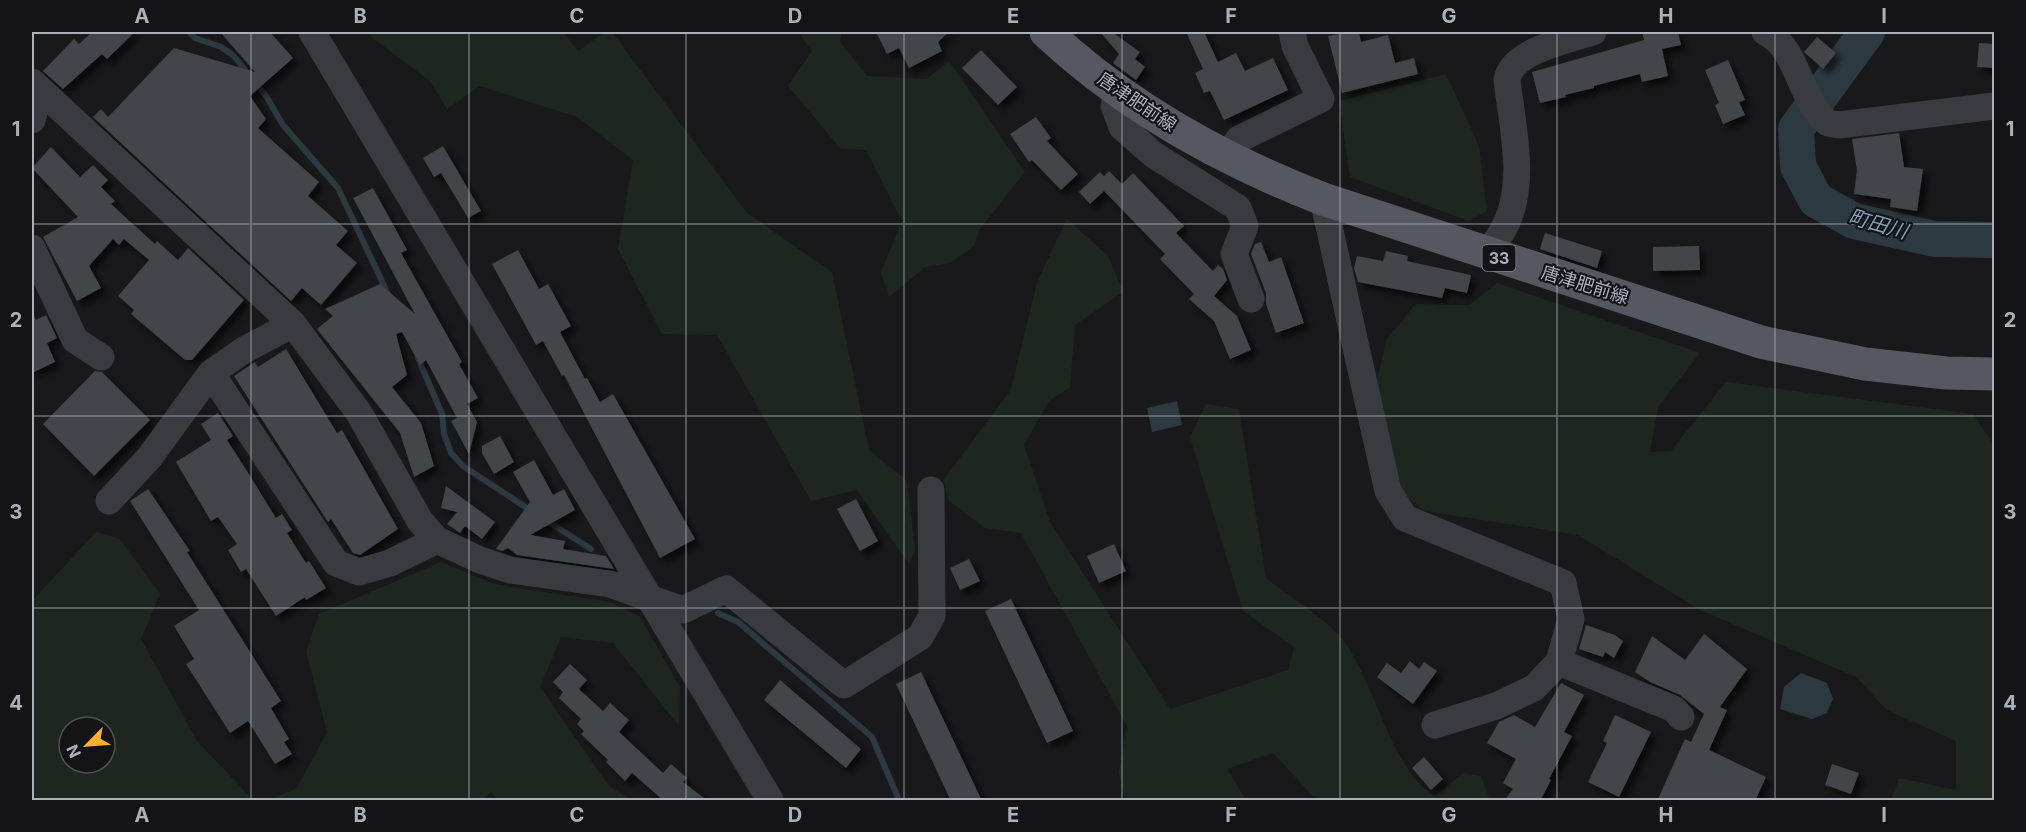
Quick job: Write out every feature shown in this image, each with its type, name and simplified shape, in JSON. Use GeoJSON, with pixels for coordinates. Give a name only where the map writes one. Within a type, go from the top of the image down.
{"type":"FeatureCollection","features":[{"type":"Feature","properties":{"kind":"main road","name":"唐津肥前線"},"geometry":{"type":"LineString","coordinates":[[1046,32],[1118,91],[1226,157],[1279,182],[1323,199],[1761,342],[1865,364],[1946,373],[1995,374]]}},
{"type":"Feature","properties":{"kind":"street"},"geometry":{"type":"LineString","coordinates":[[312,32],[770,801]]}},
{"type":"Feature","properties":{"kind":"street"},"geometry":{"type":"LineString","coordinates":[[1226,157],[1239,139],[1321,99],[1295,46],[1293,32]]}},
{"type":"Feature","properties":{"kind":"street"},"geometry":{"type":"LineString","coordinates":[[1488,254],[1508,221],[1514,192],[1515,148],[1506,80],[1508,69],[1520,59],[1593,32]]}},
{"type":"Feature","properties":{"kind":"street"},"geometry":{"type":"LineString","coordinates":[[1765,32],[1783,44],[1805,94],[1828,123],[1839,125],[1995,106]]}},
{"type":"Feature","properties":{"kind":"street"},"geometry":{"type":"LineString","coordinates":[[36,86],[293,324],[359,413],[420,521],[437,540],[480,560],[510,570],[610,584],[683,610],[726,589],[844,685],[920,637],[932,616],[931,490]]}},
{"type":"Feature","properties":{"kind":"street"},"geometry":{"type":"LineString","coordinates":[[32,120],[36,86]]}},
{"type":"Feature","properties":{"kind":"street"},"geometry":{"type":"LineString","coordinates":[[1118,91],[1114,106],[1122,127],[1154,155],[1238,208],[1245,226],[1234,254],[1251,300]]}},
{"type":"Feature","properties":{"kind":"street"},"geometry":{"type":"LineString","coordinates":[[1323,199],[1388,491],[1406,518],[1563,583],[1571,619],[1559,662],[1534,688],[1496,706],[1435,725]]}},
{"type":"Feature","properties":{"kind":"street"},"geometry":{"type":"LineString","coordinates":[[32,248],[75,340],[101,357]]}},
{"type":"Feature","properties":{"kind":"street"},"geometry":{"type":"LineString","coordinates":[[109,501],[149,458],[211,373],[244,350],[293,324]]}},
{"type":"Feature","properties":{"kind":"street"},"geometry":{"type":"LineString","coordinates":[[211,373],[336,563],[359,572],[390,563],[437,540]]}},
{"type":"Feature","properties":{"kind":"street"},"geometry":{"type":"LineString","coordinates":[[1559,662],[1674,709],[1682,717]]}},
{"type":"Feature","properties":{"kind":"shaded area"},"geometry":{"type":"Polygon","coordinates":[[[374,32],[563,32],[578,51],[605,32],[612,32],[747,213],[832,272],[869,450],[907,481],[915,550],[909,564],[857,490],[811,501],[717,335],[662,334],[618,249],[633,160],[577,117],[480,86],[447,109],[430,81],[370,36],[374,32]]]}},
{"type":"Feature","properties":{"kind":"shaded area"},"geometry":{"type":"Polygon","coordinates":[[[798,32],[842,32],[840,42],[867,76],[927,79],[949,61],[1025,172],[979,230],[974,246],[950,263],[925,267],[889,297],[881,272],[902,221],[866,150],[841,149],[788,86],[812,51],[798,32]]]}},
{"type":"Feature","properties":{"kind":"shaded area"},"geometry":{"type":"Polygon","coordinates":[[[1446,74],[1479,146],[1487,211],[1469,221],[1350,177],[1339,101],[1446,74]]]}},
{"type":"Feature","properties":{"kind":"shaded area"},"geometry":{"type":"Polygon","coordinates":[[[1067,219],[1108,256],[1123,292],[1075,325],[1070,387],[1049,401],[1024,445],[1050,522],[1170,709],[1288,670],[1294,647],[1243,611],[1190,437],[1206,404],[1239,409],[1266,578],[1339,635],[1363,674],[1394,745],[1419,783],[1435,796],[1463,773],[1481,776],[1490,800],[1324,800],[1312,795],[1273,753],[1227,769],[1246,800],[1125,800],[1119,773],[1127,726],[1021,533],[985,528],[948,500],[944,479],[1011,390],[1037,282],[1067,219]]]}},
{"type":"Feature","properties":{"kind":"shaded area"},"geometry":{"type":"Polygon","coordinates":[[[1497,283],[1700,353],[1658,407],[1650,452],[1671,451],[1726,382],[1973,414],[1994,445],[1994,800],[1891,800],[1899,778],[1956,790],[1956,741],[1887,710],[1856,677],[1700,610],[1578,535],[1425,511],[1397,489],[1375,390],[1386,340],[1416,304],[1470,305],[1497,283]]]}},
{"type":"Feature","properties":{"kind":"shaded area"},"geometry":{"type":"Polygon","coordinates":[[[1177,401],[1182,425],[1152,432],[1147,408],[1177,401]]]}},
{"type":"Feature","properties":{"kind":"shaded area"},"geometry":{"type":"Polygon","coordinates":[[[96,532],[120,539],[160,594],[141,639],[197,741],[253,800],[32,800],[32,601],[96,532]]]}},
{"type":"Feature","properties":{"kind":"shaded area"},"geometry":{"type":"Polygon","coordinates":[[[441,562],[494,584],[610,602],[640,617],[680,687],[679,726],[613,643],[561,637],[540,687],[609,786],[631,800],[498,800],[491,791],[485,800],[267,800],[296,789],[327,733],[306,651],[319,614],[441,562]]]}},
{"type":"Feature","properties":{"kind":"shaded area"},"geometry":{"type":"Polygon","coordinates":[[[1801,673],[1827,683],[1833,699],[1827,713],[1812,719],[1780,709],[1784,687],[1801,673]]]}},
{"type":"Feature","properties":{"kind":"building"},"geometry":{"type":"Polygon","coordinates":[[[92,32],[135,32],[107,59],[102,54],[63,89],[43,71],[74,39],[79,44],[92,32]]]}},
{"type":"Feature","properties":{"kind":"building"},"geometry":{"type":"Polygon","coordinates":[[[220,32],[270,32],[293,58],[250,96],[266,119],[258,128],[319,182],[308,196],[348,231],[336,245],[357,263],[321,305],[302,288],[291,301],[93,117],[101,109],[108,117],[174,48],[255,72],[220,32]]]}},
{"type":"Feature","properties":{"kind":"building"},"geometry":{"type":"Polygon","coordinates":[[[876,32],[949,32],[938,42],[942,51],[909,68],[899,48],[887,54],[876,32]]]}},
{"type":"Feature","properties":{"kind":"building"},"geometry":{"type":"Polygon","coordinates":[[[1100,32],[1112,32],[1140,52],[1135,59],[1145,67],[1136,80],[1113,63],[1119,54],[1100,32]]]}},
{"type":"Feature","properties":{"kind":"building"},"geometry":{"type":"Polygon","coordinates":[[[1186,32],[1204,32],[1218,62],[1236,53],[1245,71],[1273,58],[1288,90],[1224,120],[1210,91],[1204,93],[1195,73],[1203,69],[1186,32]]]}},
{"type":"Feature","properties":{"kind":"building"},"geometry":{"type":"Polygon","coordinates":[[[1359,32],[1361,42],[1388,35],[1395,63],[1414,58],[1418,74],[1342,93],[1328,36],[1359,32]]]}},
{"type":"Feature","properties":{"kind":"building"},"geometry":{"type":"Polygon","coordinates":[[[1642,32],[1678,32],[1681,45],[1662,49],[1668,76],[1642,82],[1640,74],[1540,103],[1532,72],[1644,40],[1642,32]]]}},
{"type":"Feature","properties":{"kind":"building"},"geometry":{"type":"Polygon","coordinates":[[[1817,37],[1836,53],[1823,69],[1804,52],[1817,37]]]}},
{"type":"Feature","properties":{"kind":"building"},"geometry":{"type":"Polygon","coordinates":[[[1979,43],[1995,44],[1995,68],[1977,67],[1979,43]]]}},
{"type":"Feature","properties":{"kind":"building"},"geometry":{"type":"Polygon","coordinates":[[[981,50],[1017,87],[998,105],[962,68],[981,50]]]}},
{"type":"Feature","properties":{"kind":"building"},"geometry":{"type":"Polygon","coordinates":[[[1728,60],[1745,100],[1739,102],[1745,115],[1723,124],[1715,105],[1719,103],[1705,70],[1728,60]]]}},
{"type":"Feature","properties":{"kind":"building"},"geometry":{"type":"Polygon","coordinates":[[[1036,117],[1051,138],[1047,141],[1078,174],[1061,190],[1032,160],[1029,162],[1010,134],[1036,117]]]}},
{"type":"Feature","properties":{"kind":"building"},"geometry":{"type":"Polygon","coordinates":[[[1899,133],[1904,167],[1923,169],[1917,211],[1890,207],[1891,199],[1854,194],[1857,170],[1852,139],[1899,133]]]}},
{"type":"Feature","properties":{"kind":"building"},"geometry":{"type":"Polygon","coordinates":[[[443,146],[481,211],[468,218],[441,173],[434,177],[423,158],[443,146]]]}},
{"type":"Feature","properties":{"kind":"building"},"geometry":{"type":"Polygon","coordinates":[[[51,147],[80,177],[93,165],[108,180],[101,187],[115,201],[111,204],[155,244],[157,241],[178,260],[188,248],[244,300],[192,360],[185,360],[131,314],[134,310],[118,296],[149,260],[124,239],[119,245],[113,239],[89,266],[101,288],[77,301],[43,237],[78,217],[32,168],[51,147]]]}},
{"type":"Feature","properties":{"kind":"building"},"geometry":{"type":"Polygon","coordinates":[[[1109,171],[1122,184],[1133,173],[1184,226],[1176,233],[1213,271],[1218,265],[1223,269],[1227,280],[1214,296],[1237,316],[1251,350],[1230,359],[1214,321],[1189,299],[1194,294],[1160,259],[1165,254],[1104,191],[1090,204],[1079,192],[1100,172],[1104,176],[1109,171]]]}},
{"type":"Feature","properties":{"kind":"building"},"geometry":{"type":"Polygon","coordinates":[[[373,188],[407,250],[401,253],[462,362],[459,364],[478,398],[467,404],[477,422],[469,454],[451,421],[457,418],[426,360],[420,365],[402,332],[396,334],[407,375],[392,387],[421,423],[434,466],[414,477],[400,433],[317,329],[333,316],[325,309],[380,284],[415,314],[353,198],[373,188]]]}},
{"type":"Feature","properties":{"kind":"building"},"geometry":{"type":"Polygon","coordinates":[[[1545,233],[1602,251],[1597,268],[1540,249],[1545,233]]]}},
{"type":"Feature","properties":{"kind":"building"},"geometry":{"type":"Polygon","coordinates":[[[1261,242],[1269,262],[1281,257],[1304,323],[1276,333],[1266,304],[1266,293],[1251,254],[1255,244],[1261,242]]]}},
{"type":"Feature","properties":{"kind":"building"},"geometry":{"type":"Polygon","coordinates":[[[1699,246],[1700,270],[1653,271],[1653,247],[1699,246]]]}},
{"type":"Feature","properties":{"kind":"building"},"geometry":{"type":"Polygon","coordinates":[[[518,250],[539,289],[548,284],[571,326],[560,332],[585,379],[587,378],[600,402],[613,394],[695,539],[660,558],[564,375],[562,376],[543,341],[536,345],[492,264],[518,250]]]}},
{"type":"Feature","properties":{"kind":"building"},"geometry":{"type":"Polygon","coordinates":[[[1386,251],[1408,256],[1407,261],[1471,275],[1467,293],[1445,288],[1442,298],[1358,282],[1354,268],[1357,256],[1383,261],[1386,251]]]}},
{"type":"Feature","properties":{"kind":"building"},"geometry":{"type":"Polygon","coordinates":[[[32,311],[36,320],[46,315],[57,338],[47,343],[55,362],[32,373],[32,311]]]}},
{"type":"Feature","properties":{"kind":"building"},"geometry":{"type":"Polygon","coordinates":[[[286,349],[337,433],[342,430],[398,529],[360,555],[353,553],[331,519],[328,522],[234,376],[255,362],[258,367],[286,349]]]}},
{"type":"Feature","properties":{"kind":"building"},"geometry":{"type":"Polygon","coordinates":[[[95,371],[102,372],[150,420],[94,476],[43,424],[95,371]]]}},
{"type":"Feature","properties":{"kind":"building"},"geometry":{"type":"Polygon","coordinates":[[[218,413],[233,436],[227,440],[276,518],[282,514],[292,530],[287,533],[306,563],[309,561],[326,588],[306,600],[305,597],[276,616],[246,569],[241,572],[228,550],[237,544],[218,517],[211,521],[176,462],[211,440],[201,424],[218,413]]]}},
{"type":"Feature","properties":{"kind":"building"},"geometry":{"type":"Polygon","coordinates":[[[500,436],[514,462],[494,474],[482,453],[482,446],[500,436]]]}},
{"type":"Feature","properties":{"kind":"building"},"geometry":{"type":"Polygon","coordinates":[[[534,460],[553,495],[564,489],[575,510],[530,535],[565,541],[563,549],[606,556],[614,569],[517,555],[508,548],[502,551],[496,549],[530,502],[513,472],[534,460]]]}},
{"type":"Feature","properties":{"kind":"building"},"geometry":{"type":"Polygon","coordinates":[[[446,486],[495,522],[482,539],[465,526],[460,533],[447,524],[457,512],[441,508],[446,486]]]}},
{"type":"Feature","properties":{"kind":"building"},"geometry":{"type":"Polygon","coordinates":[[[148,489],[190,551],[187,552],[281,701],[271,708],[289,739],[284,742],[292,754],[275,764],[248,721],[230,733],[186,664],[194,659],[174,626],[199,610],[130,501],[148,489]]]}},
{"type":"Feature","properties":{"kind":"building"},"geometry":{"type":"Polygon","coordinates":[[[856,499],[878,541],[860,551],[837,509],[856,499]]]}},
{"type":"Feature","properties":{"kind":"building"},"geometry":{"type":"Polygon","coordinates":[[[1114,544],[1126,571],[1099,583],[1087,556],[1114,544]]]}},
{"type":"Feature","properties":{"kind":"building"},"geometry":{"type":"Polygon","coordinates":[[[969,559],[980,581],[960,590],[950,568],[969,559]]]}},
{"type":"Feature","properties":{"kind":"building"},"geometry":{"type":"Polygon","coordinates":[[[1011,599],[1073,731],[1047,743],[985,611],[1011,599]]]}},
{"type":"Feature","properties":{"kind":"building"},"geometry":{"type":"Polygon","coordinates":[[[1586,625],[1615,635],[1623,641],[1614,658],[1605,652],[1603,657],[1579,649],[1586,625]]]}},
{"type":"Feature","properties":{"kind":"building"},"geometry":{"type":"Polygon","coordinates":[[[1704,634],[1747,669],[1720,707],[1727,710],[1709,750],[1766,777],[1755,801],[1657,801],[1685,739],[1691,742],[1704,714],[1680,695],[1650,682],[1635,672],[1652,636],[1685,660],[1704,634]]]}},
{"type":"Feature","properties":{"kind":"building"},"geometry":{"type":"Polygon","coordinates":[[[1410,661],[1419,669],[1424,662],[1437,671],[1413,704],[1377,677],[1387,663],[1401,673],[1410,661]]]}},
{"type":"Feature","properties":{"kind":"building"},"geometry":{"type":"Polygon","coordinates":[[[570,664],[587,680],[579,689],[603,711],[610,703],[629,720],[619,732],[663,773],[671,764],[687,778],[683,782],[708,801],[664,801],[632,773],[625,781],[606,762],[608,760],[581,734],[584,731],[577,724],[581,719],[559,698],[563,692],[553,682],[570,664]]]}},
{"type":"Feature","properties":{"kind":"building"},"geometry":{"type":"Polygon","coordinates":[[[921,672],[982,801],[951,801],[896,684],[921,672]]]}},
{"type":"Feature","properties":{"kind":"building"},"geometry":{"type":"Polygon","coordinates":[[[780,680],[861,749],[846,768],[764,700],[780,680]]]}},
{"type":"Feature","properties":{"kind":"building"},"geometry":{"type":"Polygon","coordinates":[[[1561,683],[1584,695],[1564,732],[1572,736],[1549,779],[1551,780],[1540,801],[1504,801],[1513,789],[1503,783],[1516,759],[1487,743],[1499,722],[1514,715],[1535,727],[1561,683]]]}},
{"type":"Feature","properties":{"kind":"building"},"geometry":{"type":"Polygon","coordinates":[[[1615,715],[1651,732],[1619,797],[1588,782],[1607,743],[1603,741],[1615,715]]]}},
{"type":"Feature","properties":{"kind":"building"},"geometry":{"type":"Polygon","coordinates":[[[1424,757],[1443,779],[1431,790],[1412,768],[1424,757]]]}},
{"type":"Feature","properties":{"kind":"building"},"geometry":{"type":"Polygon","coordinates":[[[1832,764],[1859,773],[1851,794],[1825,785],[1832,764]]]}},
{"type":"Feature","properties":{"kind":"waterway"},"geometry":{"type":"LineString","coordinates":[[189,32],[195,38],[221,47],[234,56],[266,96],[283,125],[338,188],[388,294]]}},
{"type":"Feature","properties":{"kind":"waterway","name":"町田川"},"geometry":{"type":"LineString","coordinates":[[1867,32],[1796,129],[1798,166],[1816,200],[1854,221],[1935,239],[1994,240]]}},
{"type":"Feature","properties":{"kind":"waterway"},"geometry":{"type":"LineString","coordinates":[[418,358],[442,414],[444,434],[451,453],[463,466],[533,512]]}},
{"type":"Feature","properties":{"kind":"waterway"},"geometry":{"type":"LineString","coordinates":[[544,519],[591,549]]}},
{"type":"Feature","properties":{"kind":"waterway"},"geometry":{"type":"LineString","coordinates":[[718,613],[738,622],[872,737],[899,800]]}}]}
